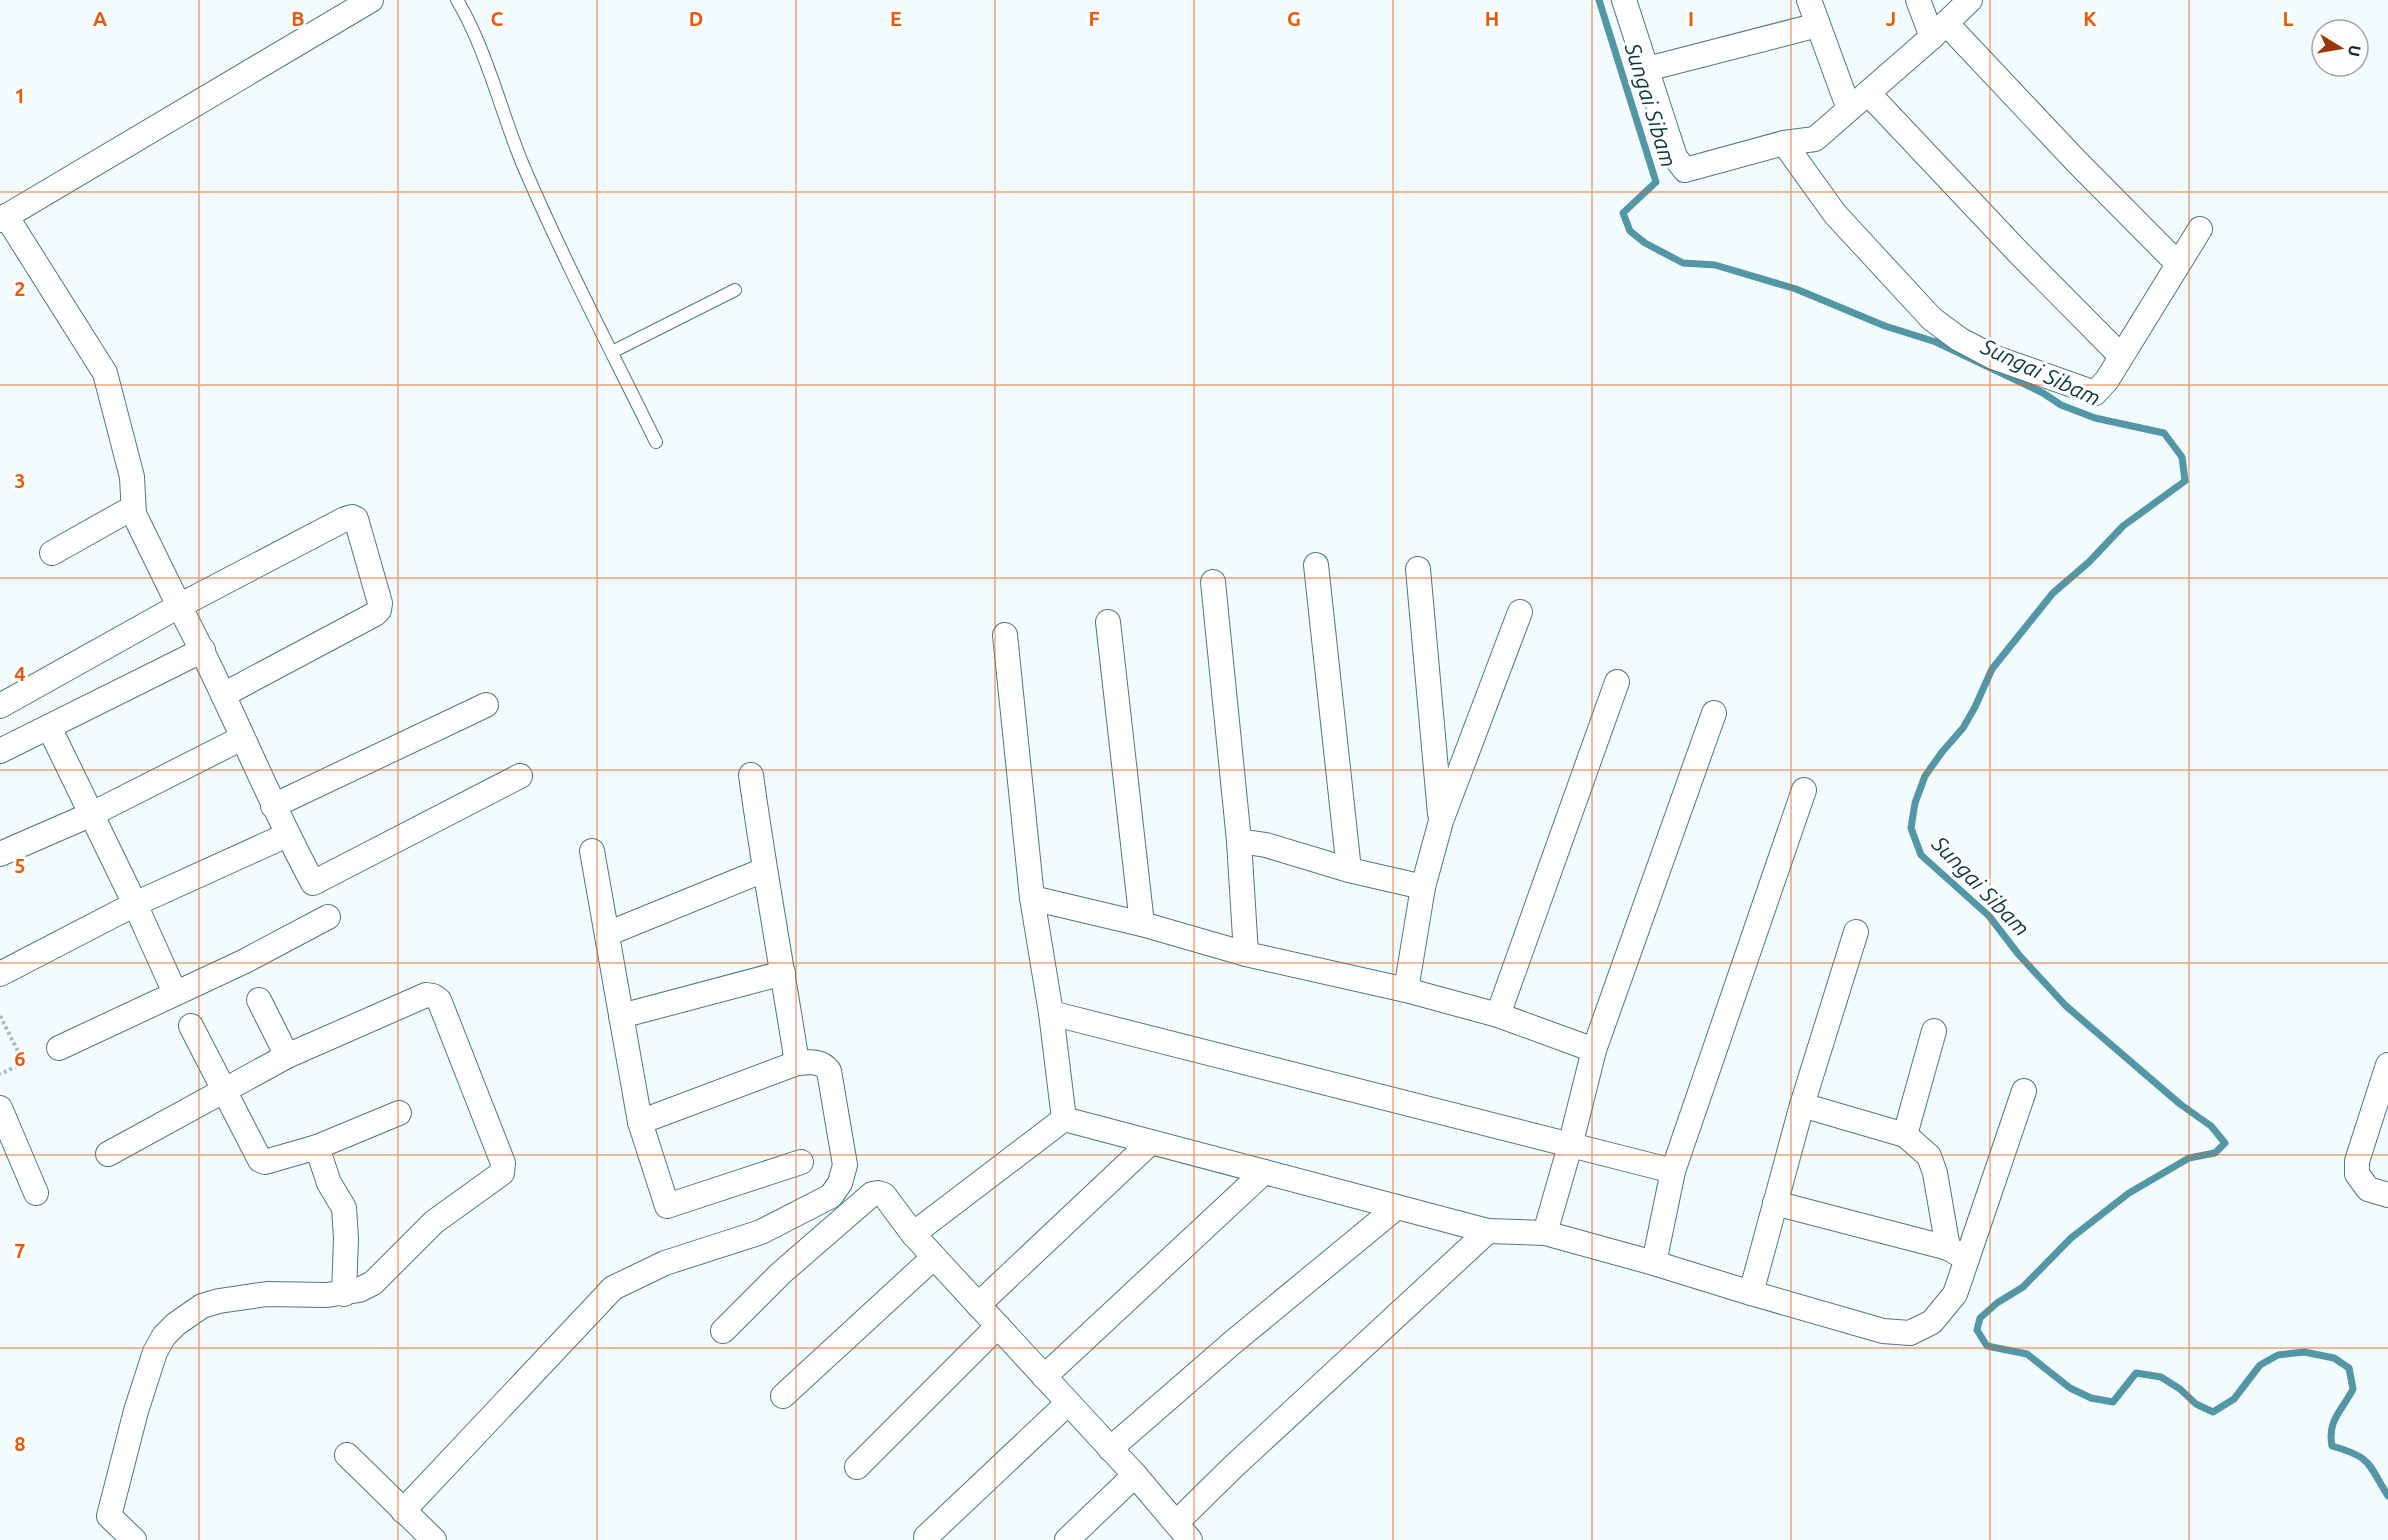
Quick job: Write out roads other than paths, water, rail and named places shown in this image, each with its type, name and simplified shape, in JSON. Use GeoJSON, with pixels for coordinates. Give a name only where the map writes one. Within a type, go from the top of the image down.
{"type":"FeatureCollection","features":[{"type":"Feature","properties":{"kind":"street"},"geometry":{"type":"LineString","coordinates":[[371,0],[3,218],[105,373],[132,477],[134,514],[203,650],[273,806],[313,883],[520,776]]}},
{"type":"Feature","properties":{"kind":"street"},"geometry":{"type":"LineString","coordinates":[[1624,0],[1675,157],[1685,170],[1784,143],[1815,139],[1970,0]]}},
{"type":"Feature","properties":{"kind":"street"},"geometry":{"type":"LineString","coordinates":[[1809,0],[1849,109]]}},
{"type":"Feature","properties":{"kind":"street"},"geometry":{"type":"LineString","coordinates":[[1918,0],[1939,30],[2076,161],[2178,264]]}},
{"type":"Feature","properties":{"kind":"street"},"geometry":{"type":"LineString","coordinates":[[1647,69],[1818,26]]}},
{"type":"Feature","properties":{"kind":"street"},"geometry":{"type":"LineString","coordinates":[[1868,93],[2018,252],[2121,356]]}},
{"type":"Feature","properties":{"kind":"street"},"geometry":{"type":"LineString","coordinates":[[1784,143],[1835,214],[1932,319],[1959,339],[1993,357],[2095,393],[2107,380],[2200,229]]}},
{"type":"Feature","properties":{"kind":"street"},"geometry":{"type":"LineString","coordinates":[[52,553],[125,512],[134,514]]}},
{"type":"Feature","properties":{"kind":"street"},"geometry":{"type":"LineString","coordinates":[[0,706],[179,606],[345,519],[352,517],[356,519],[380,603],[379,610],[223,695]]}},
{"type":"Feature","properties":{"kind":"street"},"geometry":{"type":"LineString","coordinates":[[1316,565],[1349,870]]}},
{"type":"Feature","properties":{"kind":"street"},"geometry":{"type":"LineString","coordinates":[[1418,568],[1441,821]]}},
{"type":"Feature","properties":{"kind":"street"},"geometry":{"type":"LineString","coordinates":[[1213,582],[1239,841],[1246,954]]}},
{"type":"Feature","properties":{"kind":"street"},"geometry":{"type":"LineString","coordinates":[[1406,990],[1423,887],[1441,821],[1520,612]]}},
{"type":"Feature","properties":{"kind":"street"},"geometry":{"type":"LineString","coordinates":[[1108,622],[1143,924]]}},
{"type":"Feature","properties":{"kind":"street"},"geometry":{"type":"LineString","coordinates":[[1005,635],[1032,898],[1051,1013],[1064,1119]]}},
{"type":"Feature","properties":{"kind":"street"},"geometry":{"type":"LineString","coordinates":[[0,751],[203,650]]}},
{"type":"Feature","properties":{"kind":"street"},"geometry":{"type":"LineString","coordinates":[[1498,1015],[1617,682]]}},
{"type":"Feature","properties":{"kind":"street"},"geometry":{"type":"LineString","coordinates":[[273,806],[486,705]]}},
{"type":"Feature","properties":{"kind":"street"},"geometry":{"type":"LineString","coordinates":[[1545,1233],[1594,1050],[1714,713]]}},
{"type":"Feature","properties":{"kind":"street"},"geometry":{"type":"LineString","coordinates":[[49,727],[135,904],[175,993]]}},
{"type":"Feature","properties":{"kind":"street"},"geometry":{"type":"LineString","coordinates":[[0,854],[92,814],[242,738]]}},
{"type":"Feature","properties":{"kind":"street"},"geometry":{"type":"LineString","coordinates":[[751,775],[764,870],[797,1063]]}},
{"type":"Feature","properties":{"kind":"street"},"geometry":{"type":"LineString","coordinates":[[1654,1263],[1673,1171],[1804,790]]}},
{"type":"Feature","properties":{"kind":"street"},"geometry":{"type":"LineString","coordinates":[[0,974],[135,904],[287,835]]}},
{"type":"Feature","properties":{"kind":"street"},"geometry":{"type":"LineString","coordinates":[[1239,841],[1266,845],[1349,870],[1423,887]]}},
{"type":"Feature","properties":{"kind":"street"},"geometry":{"type":"LineString","coordinates":[[592,851],[640,1122],[667,1206],[801,1162]]}},
{"type":"Feature","properties":{"kind":"street"},"geometry":{"type":"LineString","coordinates":[[607,934],[764,870]]}},
{"type":"Feature","properties":{"kind":"street"},"geometry":{"type":"LineString","coordinates":[[1032,898],[1143,924],[1246,954],[1406,990],[1498,1015],[1594,1050]]}},
{"type":"Feature","properties":{"kind":"street"},"geometry":{"type":"LineString","coordinates":[[59,1048],[243,962],[328,917]]}},
{"type":"Feature","properties":{"kind":"street"},"geometry":{"type":"LineString","coordinates":[[1751,1293],[1802,1105],[1856,933]]}},
{"type":"Feature","properties":{"kind":"street"},"geometry":{"type":"LineString","coordinates":[[621,1016],[783,973]]}},
{"type":"Feature","properties":{"kind":"street"},"geometry":{"type":"LineString","coordinates":[[108,1154],[287,1056],[426,995],[439,1000],[503,1163],[502,1173],[435,1222],[373,1283],[344,1294],[276,1293],[219,1301],[202,1306],[189,1314],[164,1336],[155,1352],[136,1411],[109,1516],[134,1540]]}},
{"type":"Feature","properties":{"kind":"street"},"geometry":{"type":"LineString","coordinates":[[259,1000],[287,1056]]}},
{"type":"Feature","properties":{"kind":"street"},"geometry":{"type":"LineString","coordinates":[[1051,1013],[1673,1171]]}},
{"type":"Feature","properties":{"kind":"street"},"geometry":{"type":"LineString","coordinates":[[191,1026],[260,1160],[265,1162],[317,1147],[399,1113]]}},
{"type":"Feature","properties":{"kind":"street"},"geometry":{"type":"LineString","coordinates":[[1905,1135],[1934,1031]]}},
{"type":"Feature","properties":{"kind":"street"},"geometry":{"type":"LineString","coordinates":[[403,1511],[613,1288],[665,1263],[760,1232],[831,1196],[844,1173],[845,1165],[829,1071],[817,1062],[797,1063],[640,1122]]}},
{"type":"Feature","properties":{"kind":"street"},"geometry":{"type":"LineString","coordinates":[[2388,1065],[2357,1161],[2357,1174],[2368,1189],[2388,1195]]}},
{"type":"Feature","properties":{"kind":"street"},"geometry":{"type":"LineString","coordinates":[[1064,1119],[1488,1231],[1545,1233],[1883,1331],[1910,1332],[1932,1323],[1955,1294],[1958,1254],[2024,1091]]}},
{"type":"Feature","properties":{"kind":"street"},"geometry":{"type":"LineString","coordinates":[[1802,1105],[1905,1135],[1929,1156],[1958,1254]]}},
{"type":"Feature","properties":{"kind":"street"},"geometry":{"type":"LineString","coordinates":[[0,1108],[36,1193]]}},
{"type":"Feature","properties":{"kind":"street"},"geometry":{"type":"LineString","coordinates":[[913,1234],[1064,1119]]}},
{"type":"Feature","properties":{"kind":"street"},"geometry":{"type":"LineString","coordinates":[[978,1305],[1151,1142]]}},
{"type":"Feature","properties":{"kind":"street"},"geometry":{"type":"LineString","coordinates":[[317,1147],[329,1183],[344,1208],[346,1238],[344,1294]]}},
{"type":"Feature","properties":{"kind":"street"},"geometry":{"type":"LineString","coordinates":[[1044,1377],[1264,1172]]}},
{"type":"Feature","properties":{"kind":"street"},"geometry":{"type":"LineString","coordinates":[[723,1331],[781,1273],[872,1194],[878,1192],[884,1195],[913,1234],[1135,1475],[1183,1532],[1234,1466],[1488,1231]]}},
{"type":"Feature","properties":{"kind":"street"},"geometry":{"type":"LineString","coordinates":[[1775,1203],[1958,1254]]}},
{"type":"Feature","properties":{"kind":"street"},"geometry":{"type":"LineString","coordinates":[[1110,1449],[1232,1343],[1397,1207]]}},
{"type":"Feature","properties":{"kind":"street"},"geometry":{"type":"LineString","coordinates":[[783,1396],[934,1257]]}},
{"type":"Feature","properties":{"kind":"street"},"geometry":{"type":"LineString","coordinates":[[856,1467],[998,1326]]}},
{"type":"Feature","properties":{"kind":"street"},"geometry":{"type":"LineString","coordinates":[[926,1537],[1068,1403]]}},
{"type":"Feature","properties":{"kind":"street"},"geometry":{"type":"LineString","coordinates":[[347,1455],[434,1540]]}},
{"type":"Feature","properties":{"kind":"street"},"geometry":{"type":"LineString","coordinates":[[1067,1540],[1135,1475]]}},
{"type":"Feature","properties":{"kind":"lane"},"geometry":{"type":"LineString","coordinates":[[457,0],[471,23],[502,111],[541,204],[656,442]]}},
{"type":"Feature","properties":{"kind":"lane"},"geometry":{"type":"LineString","coordinates":[[612,352],[735,290]]}},
{"type":"Feature","properties":{"kind":"waterway","name":"Sungai Sibam"},"geometry":{"type":"LineString","coordinates":[[1599,0],[1656,182],[1623,213],[1630,231],[1645,243],[1683,263],[1715,265],[1796,289],[1885,326],[1936,342],[2043,393],[2061,405],[2095,418],[2164,433],[2182,457],[2185,481],[2123,526],[2089,562],[2053,593],[1992,669],[1963,728],[1925,776],[1915,803],[1911,828],[1921,855],[1989,916],[2019,955],[2066,1006],[2180,1104],[2211,1126],[2225,1143],[2215,1153],[2189,1158],[2129,1193],[2071,1238],[2023,1287],[1997,1303],[1980,1318],[1977,1330],[1987,1346],[2027,1354],[2070,1388],[2091,1398],[2113,1402],[2136,1373],[2161,1377],[2180,1389],[2196,1404],[2213,1412],[2234,1399],[2260,1365],[2278,1355],[2304,1352],[2334,1358],[2349,1368],[2353,1389],[2336,1416],[2332,1429],[2332,1446],[2355,1454],[2368,1463],[2388,1496]]}}]}
